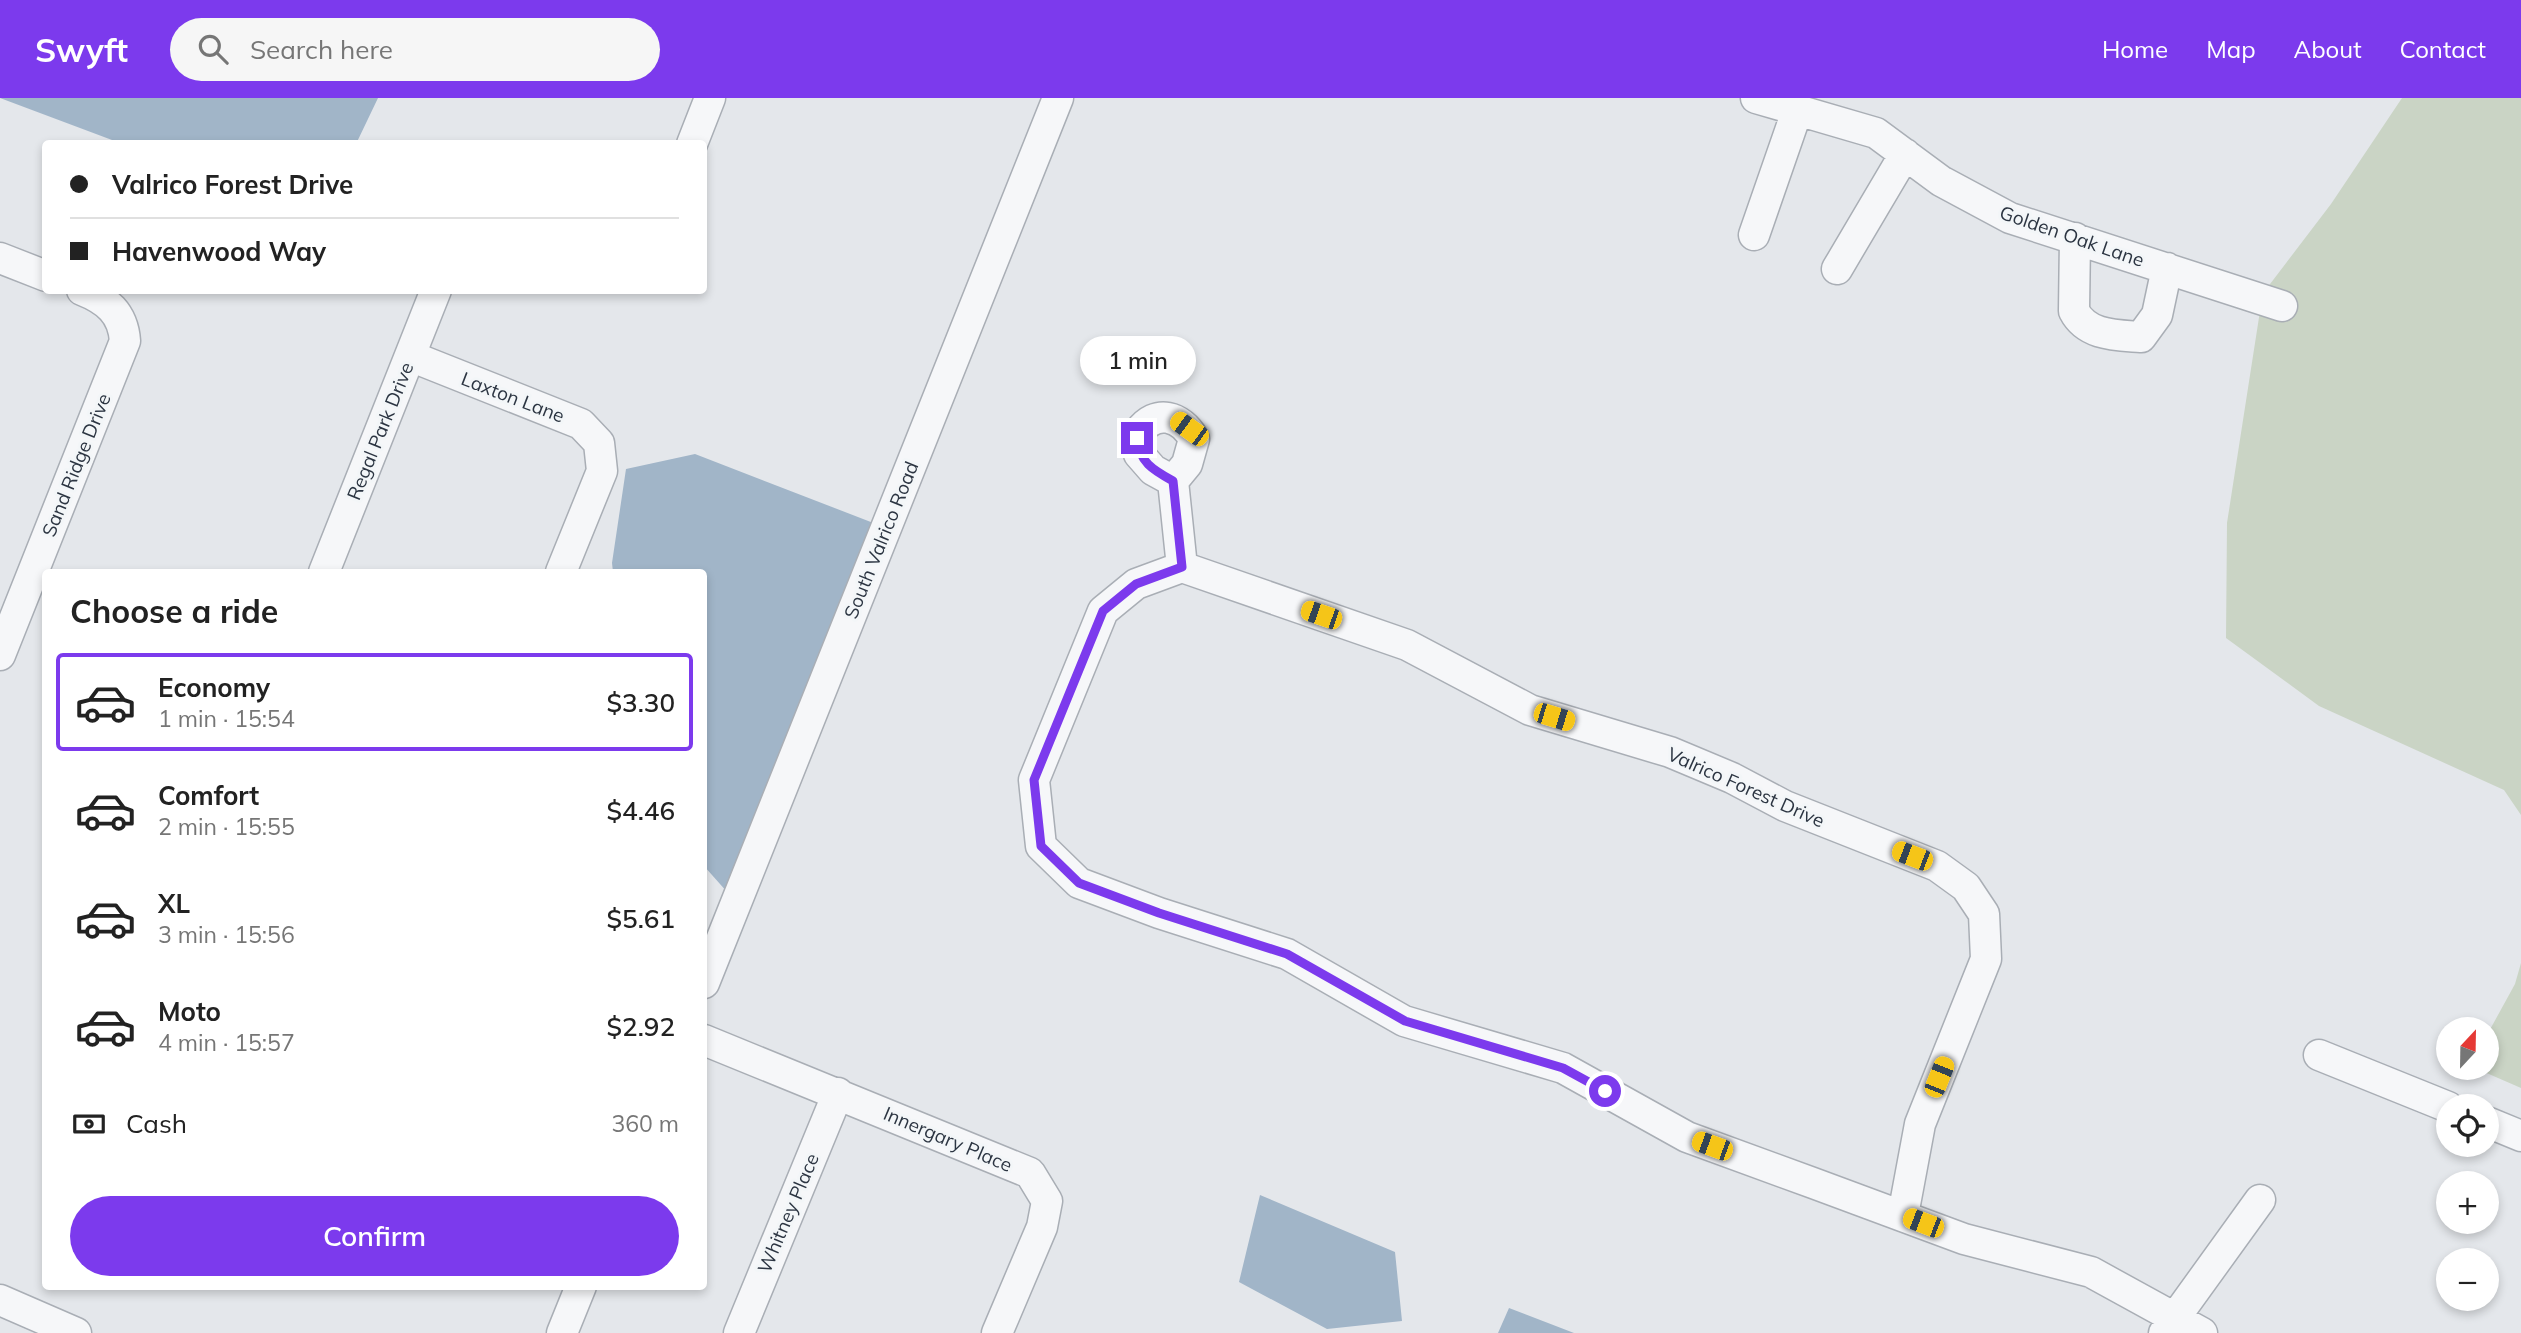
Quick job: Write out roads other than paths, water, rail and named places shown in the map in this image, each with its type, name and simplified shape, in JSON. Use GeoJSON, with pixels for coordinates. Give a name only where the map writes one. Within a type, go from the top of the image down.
{"type":"FeatureCollection","features":[{"type":"Feature","properties":{"kind":"street"},"geometry":{"type":"LineString","coordinates":[[694,140],[710,98]]}},
{"type":"Feature","properties":{"kind":"street","name":"South Valrico Road"},"geometry":{"type":"LineString","coordinates":[[707,976],[1058,98]]}},
{"type":"Feature","properties":{"kind":"street","name":"Golden Oak Lane"},"geometry":{"type":"LineString","coordinates":[[1756,98],[1876,133],[1941,181],[2010,218],[2282,306]]}},
{"type":"Feature","properties":{"kind":"street"},"geometry":{"type":"LineString","coordinates":[[1754,235],[1797,111]]}},
{"type":"Feature","properties":{"kind":"street"},"geometry":{"type":"LineString","coordinates":[[1837,269],[1905,154]]}},
{"type":"Feature","properties":{"kind":"street"},"geometry":{"type":"LineString","coordinates":[[2075,238],[2074,311],[2080,322],[2089,330],[2141,337],[2157,315],[2167,268]]}},
{"type":"Feature","properties":{"kind":"street"},"geometry":{"type":"LineString","coordinates":[[0,258],[42,274]]}},
{"type":"Feature","properties":{"kind":"street","name":"Sand Ridge Drive"},"geometry":{"type":"LineString","coordinates":[[0,655],[125,341],[122,324],[113,308],[89,294]]}},
{"type":"Feature","properties":{"kind":"street","name":"Regal Park Drive"},"geometry":{"type":"LineString","coordinates":[[325,569],[434,294]]}},
{"type":"Feature","properties":{"kind":"street","name":"Laxton Lane"},"geometry":{"type":"LineString","coordinates":[[410,356],[582,424],[599,443],[602,471],[562,569]]}},
{"type":"Feature","properties":{"kind":"street"},"geometry":{"type":"LineString","coordinates":[[1173,481],[1182,567],[1136,584],[1103,611],[1034,780],[1041,846],[1079,883],[1159,913],[1287,954],[1405,1021],[1563,1068],[1687,1137],[1964,1238],[2091,1272],[2170,1325],[2203,1333]]}},
{"type":"Feature","properties":{"kind":"street","name":"Valrico Forest Drive"},"geometry":{"type":"LineString","coordinates":[[1182,567],[1407,645],[1530,710],[1670,752],[1732,778],[1785,806],[1937,866],[1966,887],[1984,914],[1986,960],[1920,1124],[1903,1214]]}},
{"type":"Feature","properties":{"kind":"street","name":"Innergary Place"},"geometry":{"type":"LineString","coordinates":[[707,1041],[1030,1173],[1047,1200],[1042,1227],[997,1333]]}},
{"type":"Feature","properties":{"kind":"street"},"geometry":{"type":"LineString","coordinates":[[2319,1055],[2436,1102]]}},
{"type":"Feature","properties":{"kind":"street","name":"Whitney Place"},"geometry":{"type":"LineString","coordinates":[[738,1333],[838,1093]]}},
{"type":"Feature","properties":{"kind":"street"},"geometry":{"type":"LineString","coordinates":[[2499,1127],[2521,1136]]}},
{"type":"Feature","properties":{"kind":"street"},"geometry":{"type":"LineString","coordinates":[[2170,1325],[2260,1200]]}},
{"type":"Feature","properties":{"kind":"street"},"geometry":{"type":"LineString","coordinates":[[562,1333],[579,1290]]}},
{"type":"Feature","properties":{"kind":"street"},"geometry":{"type":"LineString","coordinates":[[0,1300],[76,1333]]}},
{"type":"Feature","properties":{"kind":"water"},"geometry":{"type":"Polygon","coordinates":[[[0,98],[378,98],[358,140],[112,140],[0,98]]]}},
{"type":"Feature","properties":{"kind":"water"},"geometry":{"type":"Polygon","coordinates":[[[695,454],[876,524],[728,893],[707,869],[707,569],[613,569],[626,469],[695,454]]]}},
{"type":"Feature","properties":{"kind":"water"},"geometry":{"type":"Polygon","coordinates":[[[1260,1195],[1395,1252],[1402,1321],[1327,1329],[1239,1282],[1260,1195]]]}},
{"type":"Feature","properties":{"kind":"water"},"geometry":{"type":"Polygon","coordinates":[[[1509,1308],[1574,1333],[1498,1333],[1509,1308]]]}}]}
